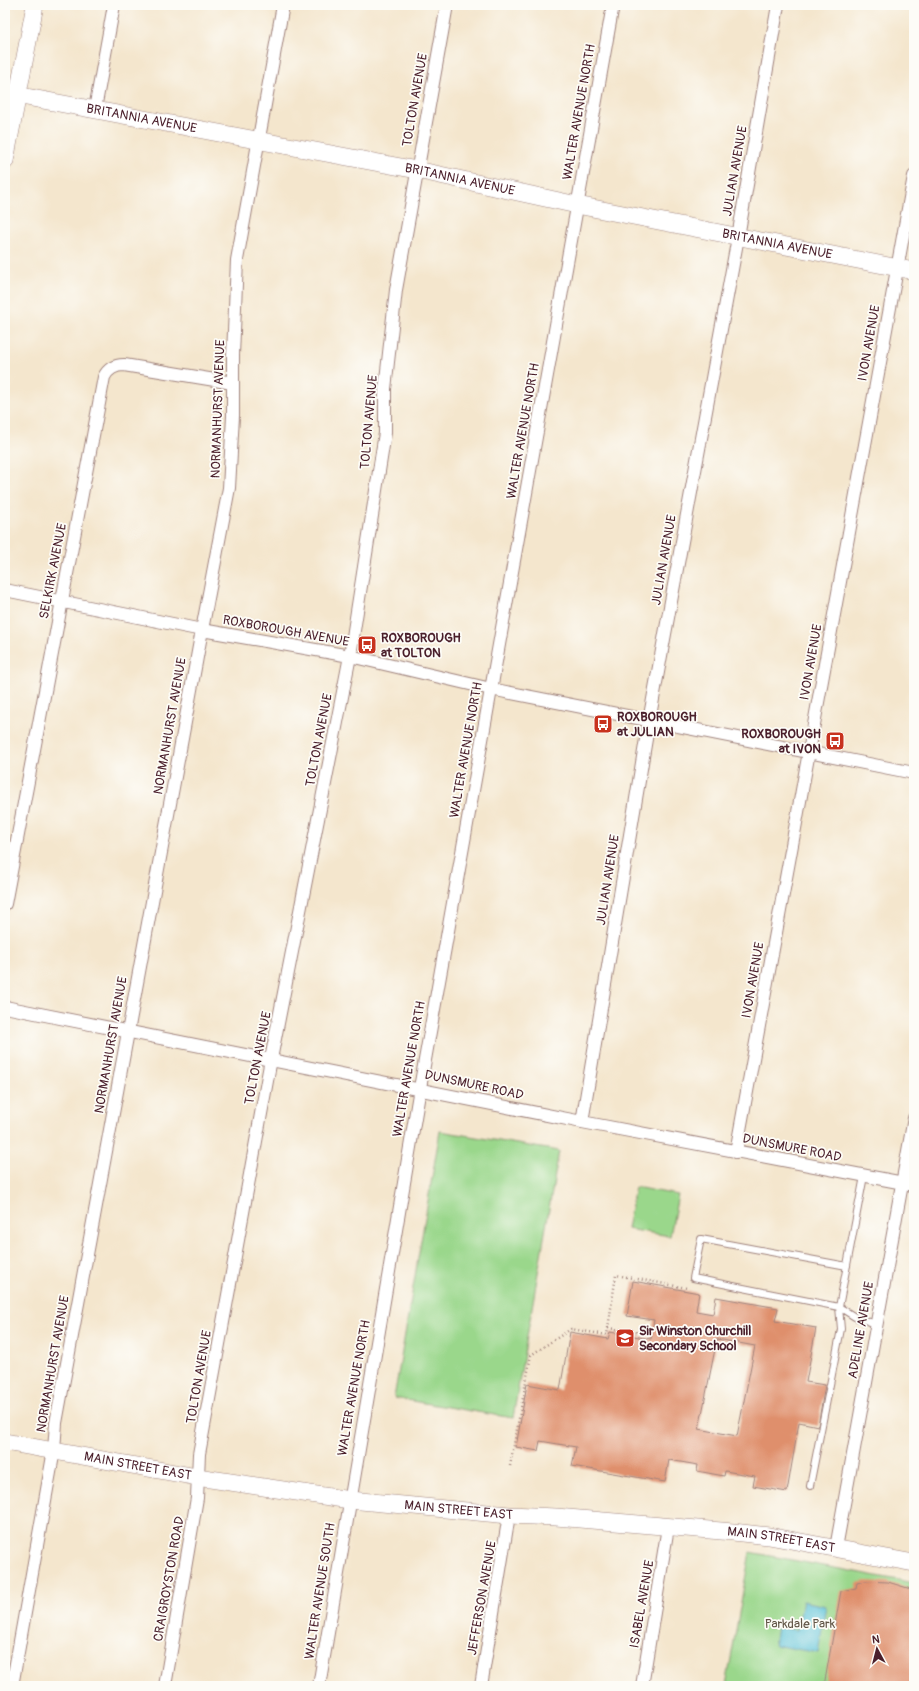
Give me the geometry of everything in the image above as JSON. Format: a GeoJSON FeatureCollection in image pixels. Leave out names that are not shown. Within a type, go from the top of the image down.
{"type":"FeatureCollection","features":[{"type":"Feature","properties":{"kind":"street"},"geometry":{"type":"LineString","coordinates":[[5,161],[11,95],[35,5]]}},
{"type":"Feature","properties":{"kind":"street"},"geometry":{"type":"LineString","coordinates":[[95,109],[114,5]]}},
{"type":"Feature","properties":{"kind":"street","name":"NORMANHURST AVENUE"},"geometry":{"type":"LineString","coordinates":[[12,1686],[54,1450],[56,1422],[229,488],[233,416],[237,260],[283,5]]}},
{"type":"Feature","properties":{"kind":"street","name":"TOLTON AVENUE"},"geometry":{"type":"LineString","coordinates":[[197,1477],[199,1454],[271,1059],[350,656],[385,433],[385,389],[396,290],[446,5]]}},
{"type":"Feature","properties":{"kind":"street","name":"WALTER AVENUE NORTH"},"geometry":{"type":"LineString","coordinates":[[350,1500],[420,1088],[613,5]]}},
{"type":"Feature","properties":{"kind":"street","name":"JULIAN AVENUE"},"geometry":{"type":"LineString","coordinates":[[582,1122],[649,721],[738,237],[778,5]]}},
{"type":"Feature","properties":{"kind":"street","name":"BRITANNIA AVENUE"},"geometry":{"type":"LineString","coordinates":[[11,95],[95,109],[417,170],[577,205],[914,271]]}},
{"type":"Feature","properties":{"kind":"street","name":"IVON AVENUE"},"geometry":{"type":"LineString","coordinates":[[736,1152],[914,176]]}},
{"type":"Feature","properties":{"kind":"street","name":"SELKIRK AVENUE"},"geometry":{"type":"LineString","coordinates":[[5,904],[103,380],[106,372],[113,367],[124,365],[233,382]]}},
{"type":"Feature","properties":{"kind":"street","name":"ROXBOROUGH AVENUE"},"geometry":{"type":"LineString","coordinates":[[5,590],[202,630],[350,656],[491,689],[914,773]]}},
{"type":"Feature","properties":{"kind":"street","name":"DUNSMURE ROAD"},"geometry":{"type":"LineString","coordinates":[[5,1007],[420,1088],[582,1122],[914,1185]]}},
{"type":"Feature","properties":{"kind":"street","name":"ADELINE AVENUE"},"geometry":{"type":"LineString","coordinates":[[836,1548],[914,1118]]}},
{"type":"Feature","properties":{"kind":"street","name":"MAIN STREET EAST"},"geometry":{"type":"LineString","coordinates":[[5,1442],[197,1477],[350,1500],[509,1515],[556,1517],[769,1536],[914,1563]]}},
{"type":"Feature","properties":{"kind":"street","name":"CRAIGROYSTON ROAD"},"geometry":{"type":"LineString","coordinates":[[165,1686],[196,1498],[197,1477]]}},
{"type":"Feature","properties":{"kind":"street","name":"WALTER AVENUE SOUTH"},"geometry":{"type":"LineString","coordinates":[[319,1686],[350,1500]]}},
{"type":"Feature","properties":{"kind":"street","name":"JEFFERSON AVENUE"},"geometry":{"type":"LineString","coordinates":[[481,1686],[509,1515]]}},
{"type":"Feature","properties":{"kind":"street","name":"ISABEL AVENUE"},"geometry":{"type":"LineString","coordinates":[[642,1686],[668,1527]]}},
{"type":"Feature","properties":{"kind":"lane"},"geometry":{"type":"LineString","coordinates":[[810,1486],[841,1329],[840,1307],[864,1176]]}},
{"type":"Feature","properties":{"kind":"lane"},"geometry":{"type":"LineString","coordinates":[[847,1266],[701,1239],[693,1278],[840,1307],[855,1317],[876,1324]]}},
{"type":"Feature","properties":{"kind":"path"},"geometry":{"type":"LineString","coordinates":[[510,1466],[531,1355],[571,1329],[607,1335],[616,1275],[687,1288]]}},
{"type":"Feature","properties":{"kind":"path"},"geometry":{"type":"LineString","coordinates":[[608,1328],[648,1334]]}},
{"type":"Feature","properties":{"kind":"green space"},"geometry":{"type":"Polygon","coordinates":[[[440,1131],[559,1151],[513,1418],[394,1398],[440,1131]]]}},
{"type":"Feature","properties":{"kind":"green space"},"geometry":{"type":"Polygon","coordinates":[[[635,1187],[678,1195],[670,1236],[627,1229],[635,1187]]]}},
{"type":"Feature","properties":{"kind":"green space","name":"Parkdale Park"},"geometry":{"type":"Polygon","coordinates":[[[750,1552],[914,1583],[914,1686],[726,1686],[750,1552]]]}},
{"type":"Feature","properties":{"kind":"water"},"geometry":{"type":"Polygon","coordinates":[[[803,1601],[826,1606],[818,1653],[774,1645],[777,1627],[797,1630],[803,1601]]]}},
{"type":"Feature","properties":{"kind":"building"},"geometry":{"type":"Polygon","coordinates":[[[633,1281],[699,1293],[696,1311],[713,1314],[716,1297],[778,1308],[775,1321],[816,1328],[806,1382],[825,1385],[818,1426],[799,1422],[787,1492],[753,1486],[755,1476],[725,1471],[724,1476],[697,1471],[698,1465],[669,1460],[665,1482],[572,1466],[576,1447],[540,1441],[538,1451],[516,1447],[527,1384],[560,1390],[570,1332],[608,1339],[610,1332],[651,1339],[654,1320],[627,1316],[633,1281]],[[717,1339],[699,1429],[737,1436],[755,1346],[717,1339]]]}},
{"type":"Feature","properties":{"kind":"building"},"geometry":{"type":"Polygon","coordinates":[[[865,1581],[888,1582],[914,1590],[913,1686],[824,1686],[841,1591],[856,1588],[857,1583],[865,1581]]]}},
{"type":"Feature","properties":{"kind":"place","name":"ROXBOROUGH at TOLTON"},"geometry":{"type":"Point","coordinates":[367,645]}},
{"type":"Feature","properties":{"kind":"place","name":"ROXBOROUGH at JULIAN"},"geometry":{"type":"Point","coordinates":[603,724]}},
{"type":"Feature","properties":{"kind":"place","name":"ROXBOROUGH at IVON"},"geometry":{"type":"Point","coordinates":[835,741]}},
{"type":"Feature","properties":{"kind":"place","name":"Sir Winston Churchill Secondary School"},"geometry":{"type":"Point","coordinates":[625,1338]}}]}
